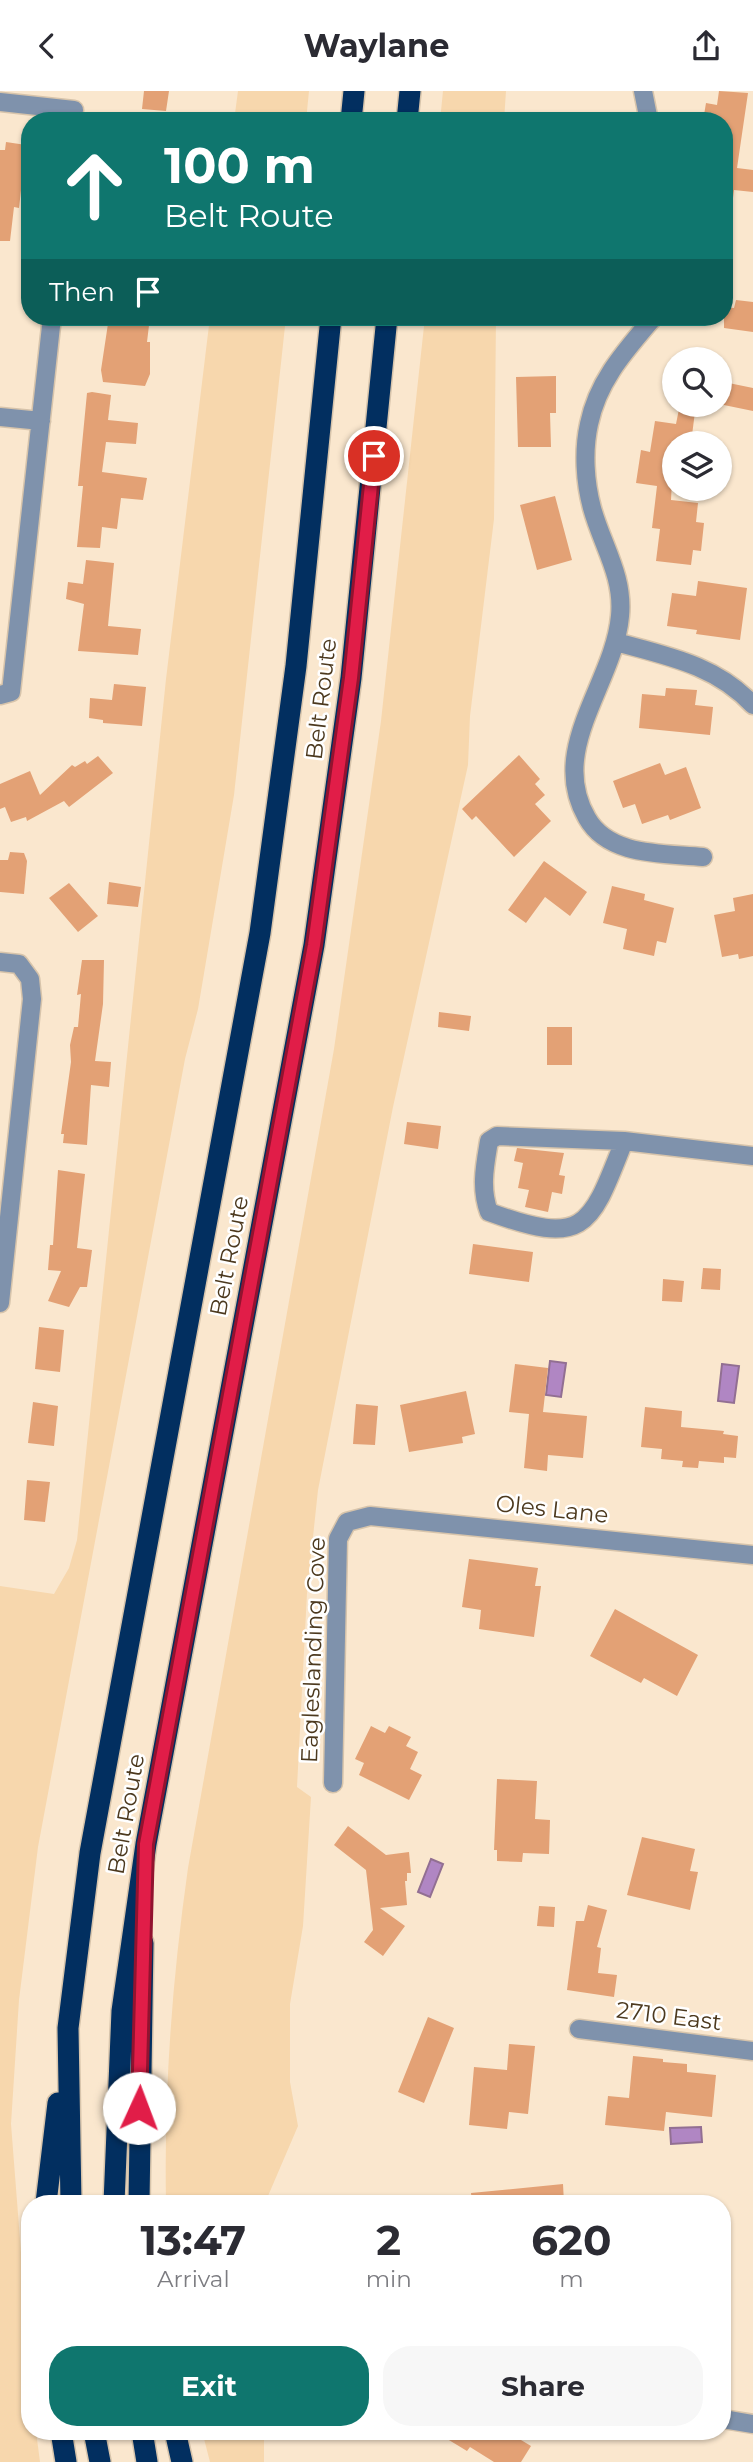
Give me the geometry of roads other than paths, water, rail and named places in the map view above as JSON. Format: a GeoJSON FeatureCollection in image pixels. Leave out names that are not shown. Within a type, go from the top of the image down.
{"type":"FeatureCollection","features":[{"type":"Feature","properties":{"kind":"highway"},"geometry":{"type":"LineString","coordinates":[[352,112],[354,91]]}},
{"type":"Feature","properties":{"kind":"highway"},"geometry":{"type":"LineString","coordinates":[[408,112],[410,91]]}},
{"type":"Feature","properties":{"kind":"highway","name":"Belt Route"},"geometry":{"type":"LineString","coordinates":[[71,2195],[68,2028],[90,1853],[260,933],[296,666],[330,326]]}},
{"type":"Feature","properties":{"kind":"highway","name":"Belt Route"},"geometry":{"type":"LineString","coordinates":[[114,2195],[122,2011],[146,1844],[314,945],[351,678],[386,326]]}},
{"type":"Feature","properties":{"kind":"highway"},"geometry":{"type":"LineString","coordinates":[[139,2195],[146,1844]]}},
{"type":"Feature","properties":{"kind":"highway"},"geometry":{"type":"LineString","coordinates":[[47,2195],[68,2028]]}},
{"type":"Feature","properties":{"kind":"highway"},"geometry":{"type":"LineString","coordinates":[[62,2440],[66,2462]]}},
{"type":"Feature","properties":{"kind":"highway"},"geometry":{"type":"LineString","coordinates":[[96,2440],[100,2462]]}},
{"type":"Feature","properties":{"kind":"highway"},"geometry":{"type":"LineString","coordinates":[[143,2440],[147,2462]]}},
{"type":"Feature","properties":{"kind":"highway"},"geometry":{"type":"LineString","coordinates":[[177,2440],[182,2462]]}},
{"type":"Feature","properties":{"kind":"street"},"geometry":{"type":"LineString","coordinates":[[73,112],[76,91]]}},
{"type":"Feature","properties":{"kind":"street"},"geometry":{"type":"LineString","coordinates":[[643,91],[647,112]]}},
{"type":"Feature","properties":{"kind":"street"},"geometry":{"type":"LineString","coordinates":[[0,102],[56,112]]}},
{"type":"Feature","properties":{"kind":"street"},"geometry":{"type":"LineString","coordinates":[[6,693],[51,326]]}},
{"type":"Feature","properties":{"kind":"street"},"geometry":{"type":"LineString","coordinates":[[647,326],[603,382],[592,409],[586,441],[587,475],[593,510],[618,583],[620,615],[616,642],[578,738],[574,767],[581,807],[596,831],[612,843],[632,849],[703,857]]}},
{"type":"Feature","properties":{"kind":"street"},"geometry":{"type":"LineString","coordinates":[[0,417],[41,421]]}},
{"type":"Feature","properties":{"kind":"street"},"geometry":{"type":"LineString","coordinates":[[616,642],[708,670],[734,686],[753,705]]}},
{"type":"Feature","properties":{"kind":"street"},"geometry":{"type":"LineString","coordinates":[[0,962],[19,964],[30,979],[32,999],[5,1207],[0,1303]]}},
{"type":"Feature","properties":{"kind":"street"},"geometry":{"type":"LineString","coordinates":[[624,1141],[605,1189],[584,1221],[568,1229],[553,1230],[489,1212],[482,1195],[486,1159],[489,1141],[498,1136],[624,1141],[753,1156]]}},
{"type":"Feature","properties":{"kind":"street","name":"Oles Lane"},"geometry":{"type":"LineString","coordinates":[[347,1522],[370,1516],[753,1555]]}},
{"type":"Feature","properties":{"kind":"street","name":"Eagleslanding Cove"},"geometry":{"type":"LineString","coordinates":[[333,1783],[338,1539],[347,1522]]}},
{"type":"Feature","properties":{"kind":"street","name":"2710 East"},"geometry":{"type":"LineString","coordinates":[[579,2029],[753,2051]]}},
{"type":"Feature","properties":{"kind":"street"},"geometry":{"type":"LineString","coordinates":[[731,2420],[753,2424]]}}]}
